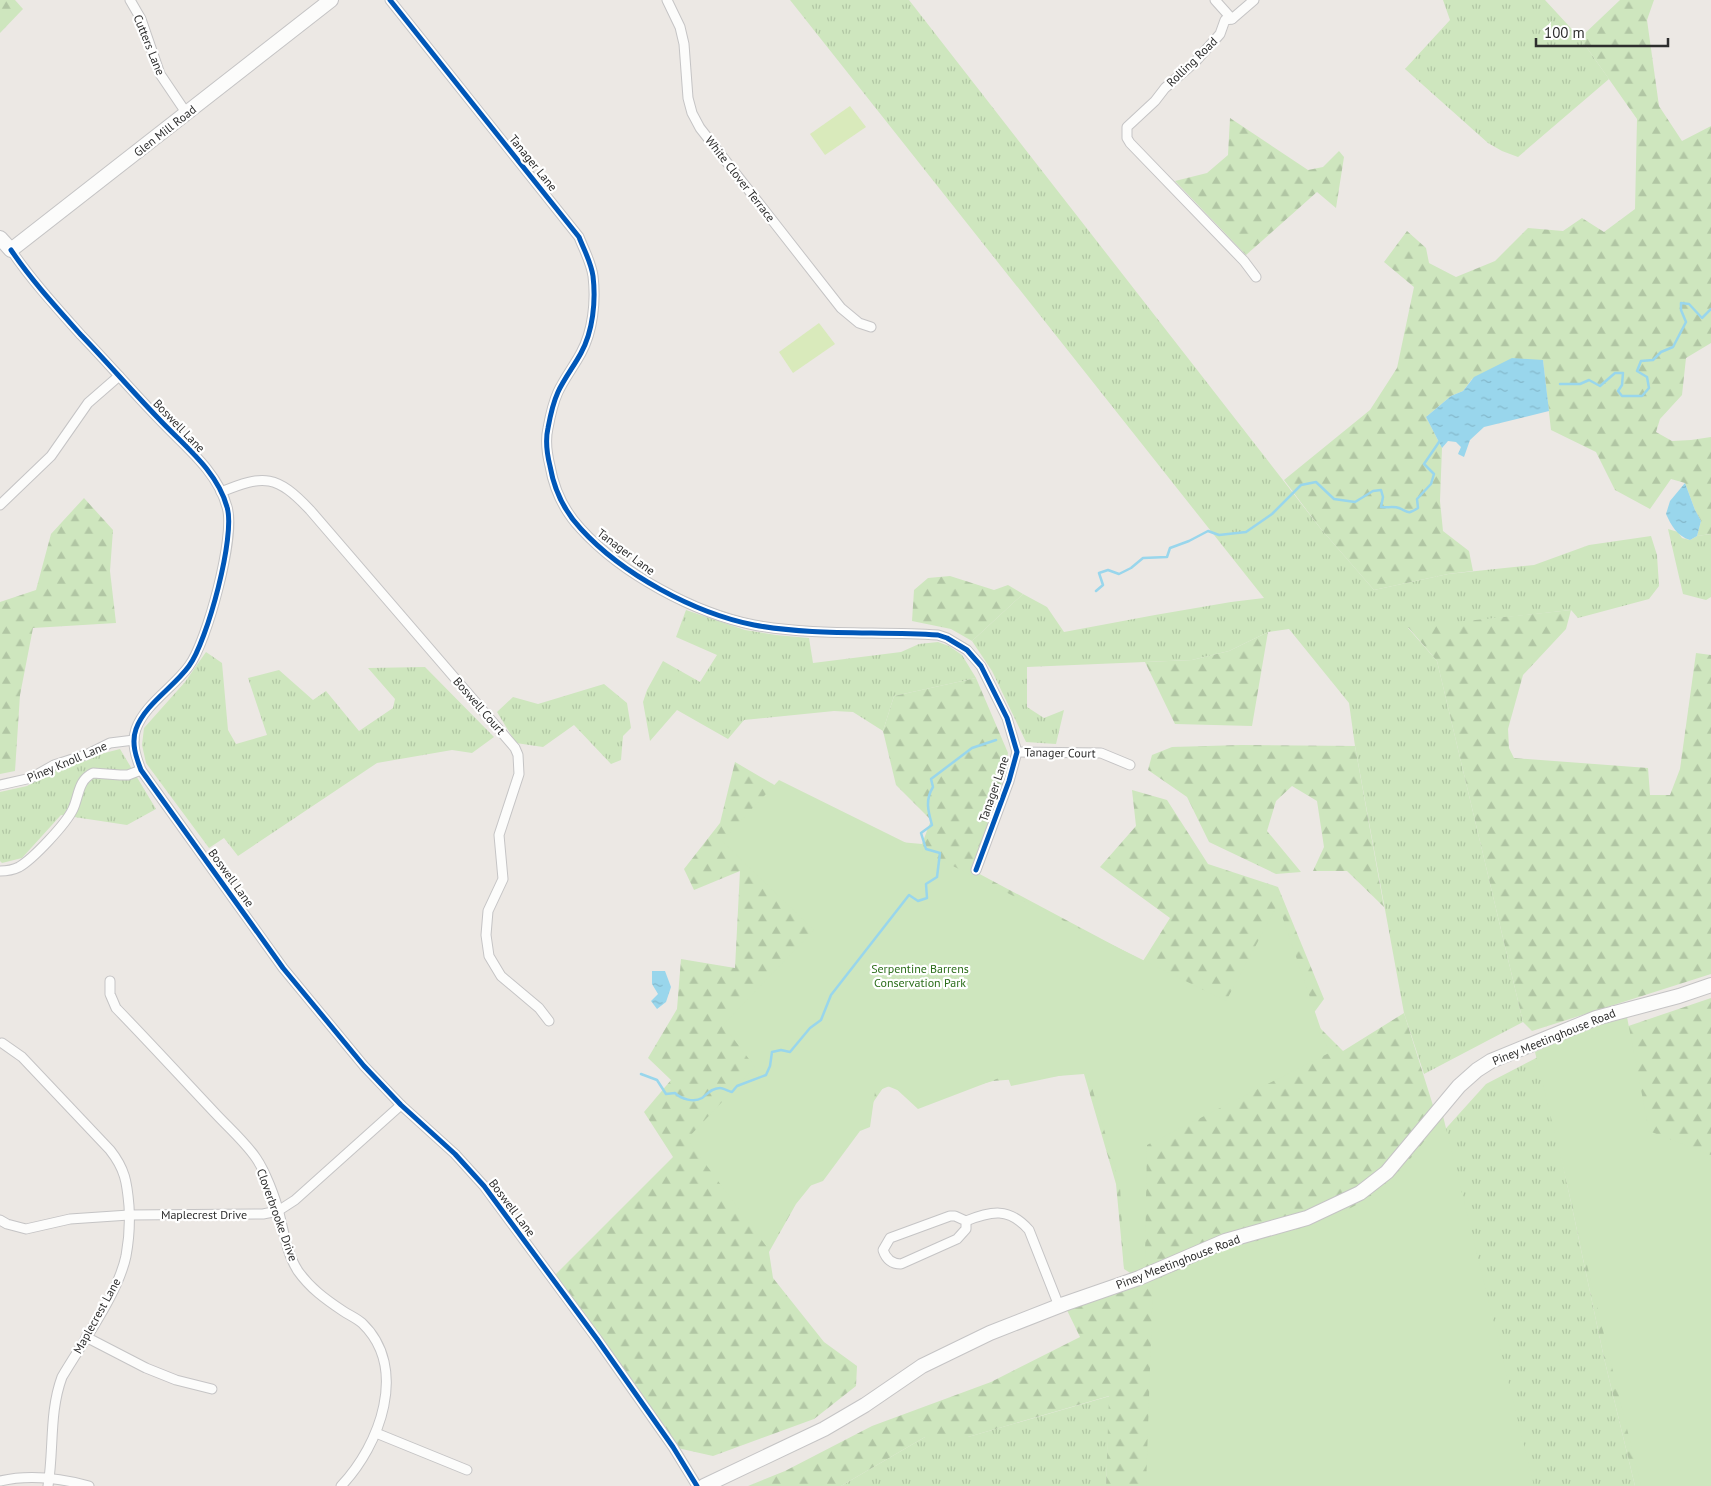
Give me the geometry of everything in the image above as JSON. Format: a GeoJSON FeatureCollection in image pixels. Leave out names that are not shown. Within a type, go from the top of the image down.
{"type":"FeatureCollection","features":[{"type":"Feature","properties":{"kind":"main road","name":"Glen Mill Road"},"geometry":{"type":"LineString","coordinates":[[11,250],[331,0]]}},
{"type":"Feature","properties":{"kind":"main road"},"geometry":{"type":"LineString","coordinates":[[0,238],[11,250]]}},
{"type":"Feature","properties":{"kind":"main road","name":"Piney Meetinghouse Road"},"geometry":{"type":"LineString","coordinates":[[704,1486],[824,1429],[865,1405],[922,1366],[990,1333],[1139,1278],[1225,1241],[1307,1218],[1360,1193],[1388,1172],[1459,1086],[1490,1061],[1596,1018],[1679,996],[1711,985]]}},
{"type":"Feature","properties":{"kind":"street","name":"Cutters Lane"},"geometry":{"type":"LineString","coordinates":[[130,0],[140,19],[160,74],[187,114]]}},
{"type":"Feature","properties":{"kind":"street","name":"Tanager Lane"},"geometry":{"type":"LineString","coordinates":[[390,0],[579,237],[588,259],[593,275],[594,299],[591,324],[582,352],[558,392],[547,430],[546,446],[557,494],[580,528],[598,546],[640,577],[676,598],[727,618],[754,625],[805,631],[938,635],[967,650],[980,666],[1008,718],[1018,752],[976,870]]}},
{"type":"Feature","properties":{"kind":"street","name":"White Clover Terrace"},"geometry":{"type":"LineString","coordinates":[[668,0],[680,27],[684,44],[688,98],[692,113],[700,128],[841,308],[858,323],[871,328]]}},
{"type":"Feature","properties":{"kind":"street"},"geometry":{"type":"LineString","coordinates":[[1215,0],[1232,19]]}},
{"type":"Feature","properties":{"kind":"street","name":"Rolling Road"},"geometry":{"type":"LineString","coordinates":[[1254,0],[1232,19],[1225,20],[1220,34],[1195,62],[1165,88],[1155,101],[1127,127],[1127,138],[1244,260],[1256,277]]}},
{"type":"Feature","properties":{"kind":"street","name":"Boswell Lane"},"geometry":{"type":"LineString","coordinates":[[11,250],[24,270],[119,376],[203,464],[221,492],[228,509],[227,545],[214,603],[202,644],[185,672],[142,717],[134,740],[136,756],[141,770],[283,968],[364,1066],[400,1105],[455,1154],[484,1186],[597,1339],[673,1448],[697,1486]]}},
{"type":"Feature","properties":{"kind":"street"},"geometry":{"type":"LineString","coordinates":[[0,505],[51,456],[88,403],[119,376]]}},
{"type":"Feature","properties":{"kind":"street","name":"Boswell Court"},"geometry":{"type":"LineString","coordinates":[[221,492],[243,483],[261,480],[280,484],[290,490],[310,510],[515,748],[518,755],[519,774],[499,835],[503,879],[488,912],[487,942],[489,956],[501,976],[538,1008],[549,1021]]}},
{"type":"Feature","properties":{"kind":"street","name":"Piney Knoll Lane"},"geometry":{"type":"LineString","coordinates":[[0,785],[31,778],[54,765],[88,754],[110,744],[134,740]]}},
{"type":"Feature","properties":{"kind":"street","name":"Tanager Court"},"geometry":{"type":"LineString","coordinates":[[1018,752],[1101,754],[1130,766]]}},
{"type":"Feature","properties":{"kind":"street","name":"Piney Knoll Lane"},"geometry":{"type":"LineString","coordinates":[[0,871],[17,868],[37,852],[68,818],[74,808],[80,788],[89,775],[93,773],[128,775],[141,770]]}},
{"type":"Feature","properties":{"kind":"street","name":"Cloverbrooke Drive"},"geometry":{"type":"LineString","coordinates":[[110,982],[110,994],[116,1008],[256,1158],[278,1211],[290,1254],[297,1270],[322,1297],[360,1322],[380,1347],[387,1378],[383,1412],[376,1433],[362,1460],[341,1486]]}},
{"type":"Feature","properties":{"kind":"street","name":"Maplecrest Lane"},"geometry":{"type":"LineString","coordinates":[[2,1043],[22,1057],[120,1163],[124,1173],[129,1215],[126,1255],[122,1271],[112,1292],[62,1377],[57,1390],[54,1406],[49,1482]]}},
{"type":"Feature","properties":{"kind":"street","name":"Maplecrest Drive"},"geometry":{"type":"LineString","coordinates":[[0,1220],[26,1229],[70,1219],[129,1215],[263,1214],[278,1211],[295,1200],[400,1105]]}},
{"type":"Feature","properties":{"kind":"street"},"geometry":{"type":"LineString","coordinates":[[966,1222],[997,1212],[1012,1216],[1020,1221],[1028,1230],[1059,1306]]}},
{"type":"Feature","properties":{"kind":"street"},"geometry":{"type":"LineString","coordinates":[[950,1216],[955,1216],[966,1222],[966,1229],[957,1239],[901,1264],[892,1262],[884,1254],[884,1246],[890,1238],[950,1216]]}},
{"type":"Feature","properties":{"kind":"street"},"geometry":{"type":"LineString","coordinates":[[86,1337],[146,1368],[176,1380],[212,1389]]}},
{"type":"Feature","properties":{"kind":"street"},"geometry":{"type":"LineString","coordinates":[[376,1433],[467,1470]]}},
{"type":"Feature","properties":{"kind":"street"},"geometry":{"type":"LineString","coordinates":[[0,1481],[31,1477],[49,1482],[67,1480],[90,1486]]}},
{"type":"Feature","properties":{"kind":"green space"},"geometry":{"type":"Polygon","coordinates":[[[0,0],[15,0],[23,9],[0,33],[0,0]]]}},
{"type":"Feature","properties":{"kind":"green space"},"geometry":{"type":"Polygon","coordinates":[[[790,0],[909,0],[1321,529],[1374,590],[1448,574],[1534,565],[1589,545],[1651,536],[1657,555],[1659,586],[1649,599],[1578,618],[1571,610],[1408,628],[1437,661],[1523,1022],[1424,1074],[1404,1013],[1355,746],[1349,703],[1289,629],[1268,632],[1229,651],[1192,660],[1027,667],[1027,707],[1044,718],[1064,710],[1056,744],[1026,742],[992,671],[972,641],[1023,594],[1047,607],[1064,632],[1231,602],[1264,598],[790,0]]]}},
{"type":"Feature","properties":{"kind":"green space"},"geometry":{"type":"Polygon","coordinates":[[[1443,0],[1545,0],[1580,38],[1609,79],[1518,157],[1502,151],[1488,143],[1405,69],[1450,20],[1443,0]]]}},
{"type":"Feature","properties":{"kind":"green space"},"geometry":{"type":"Polygon","coordinates":[[[1620,0],[1654,0],[1647,20],[1659,106],[1682,141],[1711,126],[1711,343],[1686,358],[1682,395],[1660,419],[1656,432],[1672,441],[1711,437],[1711,534],[1697,536],[1701,521],[1685,483],[1671,479],[1650,509],[1615,490],[1596,452],[1551,430],[1543,360],[1472,379],[1463,391],[1451,396],[1426,417],[1442,448],[1440,501],[1443,531],[1469,551],[1473,571],[1448,574],[1374,590],[1321,529],[1284,480],[1370,410],[1397,368],[1414,287],[1384,262],[1407,231],[1426,248],[1429,263],[1456,277],[1495,261],[1528,228],[1563,231],[1582,218],[1604,232],[1635,209],[1637,119],[1580,38],[1620,0]]]}},
{"type":"Feature","properties":{"kind":"green space"},"geometry":{"type":"Polygon","coordinates":[[[850,106],[866,127],[825,155],[810,134],[850,106]]]}},
{"type":"Feature","properties":{"kind":"green space"},"geometry":{"type":"Polygon","coordinates":[[[1230,118],[1308,170],[1323,167],[1339,151],[1344,157],[1336,208],[1317,192],[1246,255],[1175,181],[1207,173],[1228,155],[1230,118]]]}},
{"type":"Feature","properties":{"kind":"green space"},"geometry":{"type":"Polygon","coordinates":[[[819,323],[835,344],[793,373],[779,352],[819,323]]]}},
{"type":"Feature","properties":{"kind":"green space"},"geometry":{"type":"Polygon","coordinates":[[[84,498],[113,530],[110,571],[116,623],[33,628],[20,695],[15,771],[0,774],[0,602],[36,590],[51,534],[84,498]]]}},
{"type":"Feature","properties":{"kind":"green space"},"geometry":{"type":"Polygon","coordinates":[[[1668,529],[1678,532],[1682,538],[1690,540],[1697,536],[1711,534],[1711,597],[1706,600],[1683,594],[1668,529]]]}},
{"type":"Feature","properties":{"kind":"green space"},"geometry":{"type":"Polygon","coordinates":[[[950,576],[994,590],[1008,585],[1023,594],[972,641],[951,629],[912,621],[914,590],[928,578],[950,576]]]}},
{"type":"Feature","properties":{"kind":"green space"},"geometry":{"type":"Polygon","coordinates":[[[686,610],[745,630],[809,638],[813,663],[901,652],[919,644],[938,642],[949,646],[962,655],[976,678],[894,696],[883,731],[853,712],[834,711],[744,720],[728,739],[677,710],[650,741],[643,702],[647,690],[663,661],[700,682],[717,655],[676,637],[686,610]]]}},
{"type":"Feature","properties":{"kind":"green space"},"geometry":{"type":"Polygon","coordinates":[[[1571,610],[1566,629],[1523,675],[1508,729],[1509,748],[1514,758],[1648,768],[1650,795],[1670,795],[1680,769],[1696,653],[1711,655],[1711,974],[1532,1031],[1523,1022],[1437,661],[1408,627],[1571,610]]]}},
{"type":"Feature","properties":{"kind":"green space"},"geometry":{"type":"Polygon","coordinates":[[[1268,632],[1252,726],[1175,724],[1145,662],[1192,660],[1229,651],[1268,632]]]}},
{"type":"Feature","properties":{"kind":"green space"},"geometry":{"type":"Polygon","coordinates":[[[206,652],[222,663],[228,730],[236,744],[267,735],[248,678],[279,670],[313,700],[326,691],[359,731],[393,708],[395,699],[368,668],[425,667],[494,737],[472,753],[452,750],[377,763],[238,856],[224,838],[209,848],[146,763],[142,745],[144,728],[185,682],[206,652]]]}},
{"type":"Feature","properties":{"kind":"green space"},"geometry":{"type":"Polygon","coordinates":[[[976,678],[1008,753],[1000,791],[974,871],[1143,961],[1170,918],[1100,867],[1136,826],[1132,790],[1167,800],[1208,864],[1278,887],[1324,999],[1310,1018],[1343,1051],[1404,1013],[1436,1115],[1485,1371],[1516,1486],[1106,1486],[1109,1396],[968,1437],[925,1437],[841,1486],[748,1486],[785,1471],[872,1426],[991,1382],[1080,1337],[1064,1304],[1138,1278],[1124,1269],[1116,1184],[1084,1074],[993,1081],[922,1100],[885,1085],[846,1142],[796,1204],[769,1252],[773,1278],[824,1342],[857,1366],[856,1386],[814,1419],[713,1456],[673,1447],[552,1278],[673,1157],[644,1112],[671,1080],[648,1058],[677,1009],[681,959],[735,968],[740,871],[694,890],[684,869],[720,823],[735,762],[867,839],[922,844],[931,820],[896,785],[883,731],[894,696],[976,678]]]}},
{"type":"Feature","properties":{"kind":"green space"},"geometry":{"type":"Polygon","coordinates":[[[604,684],[627,703],[631,728],[623,736],[621,760],[611,764],[574,725],[543,747],[516,743],[497,712],[513,697],[538,704],[604,684]]]}},
{"type":"Feature","properties":{"kind":"green space"},"geometry":{"type":"Polygon","coordinates":[[[1241,745],[1355,746],[1384,907],[1347,871],[1313,871],[1324,847],[1317,801],[1292,786],[1276,801],[1267,831],[1301,872],[1276,874],[1209,842],[1187,797],[1148,770],[1152,755],[1172,747],[1241,745]]]}},
{"type":"Feature","properties":{"kind":"green space"},"geometry":{"type":"Polygon","coordinates":[[[120,749],[156,809],[127,825],[61,815],[22,858],[2,863],[0,861],[0,792],[27,786],[53,770],[120,749]]]}},
{"type":"Feature","properties":{"kind":"green space","name":"Serpentine Barrens Conservation Park"},"geometry":{"type":"Polygon","coordinates":[[[779,780],[1226,1001],[1278,904],[1329,1053],[1147,1145],[1145,1258],[1124,1267],[1120,1185],[1087,1070],[1011,1086],[1007,1075],[918,1109],[892,1085],[875,1092],[870,1127],[860,1131],[823,1181],[804,1188],[769,1250],[687,1139],[755,1067],[723,1025],[814,930],[722,841],[779,780]]]}},
{"type":"Feature","properties":{"kind":"green space"},"geometry":{"type":"Polygon","coordinates":[[[1711,998],[1711,1486],[1635,1486],[1604,1358],[1540,1056],[1711,998]]]}},
{"type":"Feature","properties":{"kind":"green space"},"geometry":{"type":"Polygon","coordinates":[[[1627,1017],[1649,1131],[1711,1155],[1711,1486],[1641,1486],[1535,1052],[1593,1027],[1627,1017]]]}},
{"type":"Feature","properties":{"kind":"green space"},"geometry":{"type":"Polygon","coordinates":[[[1540,1056],[1604,1358],[1635,1486],[1516,1486],[1440,1135],[1486,1084],[1540,1056]]]}},
{"type":"Feature","properties":{"kind":"green space"},"geometry":{"type":"Polygon","coordinates":[[[1443,1116],[1534,1486],[1146,1486],[1153,1281],[1217,1253],[1327,1219],[1364,1200],[1399,1172],[1443,1116]]]}},
{"type":"Feature","properties":{"kind":"green space"},"geometry":{"type":"Polygon","coordinates":[[[1110,1396],[1106,1486],[841,1486],[925,1437],[968,1437],[1110,1396]]]}},
{"type":"Feature","properties":{"kind":"water"},"geometry":{"type":"Polygon","coordinates":[[[1512,358],[1543,360],[1549,411],[1484,427],[1470,440],[1464,457],[1458,454],[1461,447],[1456,442],[1448,441],[1442,448],[1426,417],[1451,396],[1463,391],[1474,377],[1512,358]]]}},
{"type":"Feature","properties":{"kind":"water"},"geometry":{"type":"Polygon","coordinates":[[[1685,483],[1701,521],[1697,536],[1690,540],[1678,533],[1666,514],[1670,501],[1685,483]]]}},
{"type":"Feature","properties":{"kind":"water"},"geometry":{"type":"Polygon","coordinates":[[[652,971],[665,971],[671,987],[666,1002],[657,1009],[651,1001],[658,994],[652,984],[652,971]]]}},
{"type":"Feature","properties":{"kind":"waterway"},"geometry":{"type":"LineString","coordinates":[[1560,384],[1580,384],[1589,380],[1600,386],[1615,373],[1623,373],[1622,385],[1618,391],[1622,396],[1642,396],[1649,388],[1647,377],[1637,371],[1641,361],[1653,360],[1661,352],[1673,347],[1686,322],[1681,310],[1681,303],[1689,304],[1702,318],[1711,309]]}},
{"type":"Feature","properties":{"kind":"waterway"},"geometry":{"type":"LineString","coordinates":[[1096,591],[1103,585],[1099,573],[1108,570],[1119,574],[1131,568],[1143,558],[1167,557],[1170,548],[1208,531],[1219,535],[1246,532],[1272,514],[1301,485],[1316,482],[1334,499],[1355,502],[1373,491],[1381,490],[1383,497],[1381,507],[1397,507],[1412,512],[1418,508],[1417,499],[1431,484],[1434,474],[1424,464],[1439,442]]}},
{"type":"Feature","properties":{"kind":"waterway"},"geometry":{"type":"LineString","coordinates":[[641,1074],[657,1080],[666,1094],[675,1093],[684,1099],[692,1100],[702,1098],[717,1088],[732,1092],[737,1086],[766,1075],[770,1066],[772,1052],[781,1050],[790,1052],[810,1028],[821,1020],[831,995],[909,895],[918,901],[927,898],[926,884],[937,877],[940,853],[926,849],[921,833],[932,825],[928,806],[930,792],[933,787],[931,779],[972,748],[996,740]]}},
{"type":"Feature","properties":{"kind":"cycle path"},"geometry":{"type":"LineString","coordinates":[[390,0],[579,237],[589,261],[594,286],[591,326],[581,353],[556,396],[547,433],[548,457],[554,483],[570,515],[598,546],[638,576],[660,589],[707,611],[754,625],[799,631],[938,635],[967,650],[981,666],[1007,718],[1017,752],[1009,781],[976,870]]}},
{"type":"Feature","properties":{"kind":"cycle path"},"geometry":{"type":"LineString","coordinates":[[11,250],[36,283],[81,335],[198,459],[216,481],[227,507],[229,521],[224,563],[204,635],[189,666],[140,720],[136,729],[134,745],[141,770],[283,968],[364,1066],[401,1105],[455,1154],[484,1186],[597,1339],[673,1447],[697,1486]]}}]}
